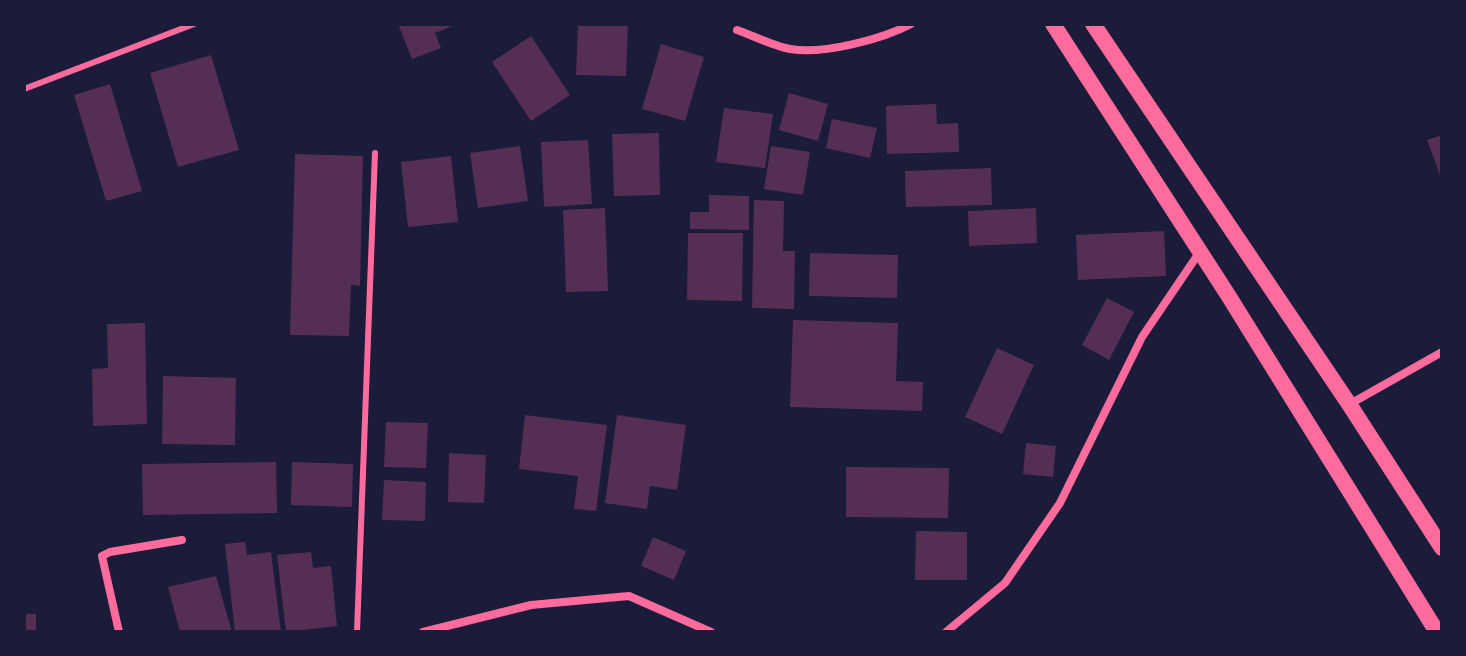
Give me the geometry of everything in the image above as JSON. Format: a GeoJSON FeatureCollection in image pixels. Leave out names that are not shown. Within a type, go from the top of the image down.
{"type":"FeatureCollection","features":[{"type":"Feature","properties":{"kind":"main road"},"geometry":{"type":"LineString","coordinates":[[1053,24],[1200,252],[1437,632]]}},
{"type":"Feature","properties":{"kind":"main road"},"geometry":{"type":"LineString","coordinates":[[1093,24],[1349,404],[1442,548]]}},
{"type":"Feature","properties":{"kind":"street"},"geometry":{"type":"LineString","coordinates":[[737,30],[791,50],[836,48],[893,34],[911,24]]}},
{"type":"Feature","properties":{"kind":"street"},"geometry":{"type":"LineString","coordinates":[[946,632],[1005,583],[1060,503],[1142,337],[1200,252]]}},
{"type":"Feature","properties":{"kind":"street"},"geometry":{"type":"LineString","coordinates":[[1349,404],[1442,352]]}},
{"type":"Feature","properties":{"kind":"street"},"geometry":{"type":"LineString","coordinates":[[119,632],[102,556],[182,540]]}},
{"type":"Feature","properties":{"kind":"street"},"geometry":{"type":"LineString","coordinates":[[423,632],[531,605],[629,596],[711,632]]}},
{"type":"Feature","properties":{"kind":"lane"},"geometry":{"type":"LineString","coordinates":[[24,89],[194,24]]}},
{"type":"Feature","properties":{"kind":"lane"},"geometry":{"type":"LineString","coordinates":[[357,632],[375,153]]}},
{"type":"Feature","properties":{"kind":"building"},"geometry":{"type":"Polygon","coordinates":[[[398,24],[458,24],[435,33],[441,48],[412,59],[398,24]]]}},
{"type":"Feature","properties":{"kind":"building"},"geometry":{"type":"Polygon","coordinates":[[[578,24],[628,24],[626,76],[576,75],[578,24]]]}},
{"type":"Feature","properties":{"kind":"building"},"geometry":{"type":"Polygon","coordinates":[[[531,36],[570,95],[531,121],[492,62],[531,36]]]}},
{"type":"Feature","properties":{"kind":"building"},"geometry":{"type":"Polygon","coordinates":[[[661,44],[704,57],[685,121],[642,109],[661,44]]]}},
{"type":"Feature","properties":{"kind":"building"},"geometry":{"type":"Polygon","coordinates":[[[211,55],[239,150],[178,167],[150,73],[211,55]]]}},
{"type":"Feature","properties":{"kind":"building"},"geometry":{"type":"Polygon","coordinates":[[[110,84],[142,191],[106,201],[74,95],[110,84]]]}},
{"type":"Feature","properties":{"kind":"building"},"geometry":{"type":"Polygon","coordinates":[[[789,93],[828,104],[818,141],[779,130],[789,93]]]}},
{"type":"Feature","properties":{"kind":"building"},"geometry":{"type":"Polygon","coordinates":[[[936,104],[937,124],[958,123],[959,152],[887,154],[886,106],[936,104]]]}},
{"type":"Feature","properties":{"kind":"building"},"geometry":{"type":"Polygon","coordinates":[[[724,108],[773,114],[765,168],[716,162],[724,108]]]}},
{"type":"Feature","properties":{"kind":"building"},"geometry":{"type":"Polygon","coordinates":[[[832,119],[877,128],[870,158],[826,148],[832,119]]]}},
{"type":"Feature","properties":{"kind":"building"},"geometry":{"type":"Polygon","coordinates":[[[659,133],[660,195],[614,196],[612,134],[659,133]]]}},
{"type":"Feature","properties":{"kind":"building"},"geometry":{"type":"Polygon","coordinates":[[[1442,135],[1442,180],[1427,140],[1442,135]]]}},
{"type":"Feature","properties":{"kind":"building"},"geometry":{"type":"Polygon","coordinates":[[[588,140],[592,204],[544,207],[541,142],[588,140]]]}},
{"type":"Feature","properties":{"kind":"building"},"geometry":{"type":"Polygon","coordinates":[[[520,146],[528,201],[478,208],[470,153],[520,146]]]}},
{"type":"Feature","properties":{"kind":"building"},"geometry":{"type":"Polygon","coordinates":[[[771,146],[810,152],[803,195],[764,189],[771,146]]]}},
{"type":"Feature","properties":{"kind":"building"},"geometry":{"type":"Polygon","coordinates":[[[295,154],[363,156],[360,286],[351,285],[349,336],[290,335],[295,154]]]}},
{"type":"Feature","properties":{"kind":"building"},"geometry":{"type":"Polygon","coordinates":[[[451,156],[458,222],[408,227],[401,162],[451,156]]]}},
{"type":"Feature","properties":{"kind":"building"},"geometry":{"type":"Polygon","coordinates":[[[991,168],[992,205],[906,207],[905,171],[991,168]]]}},
{"type":"Feature","properties":{"kind":"building"},"geometry":{"type":"Polygon","coordinates":[[[709,195],[749,196],[749,230],[690,229],[690,212],[709,212],[709,195]]]}},
{"type":"Feature","properties":{"kind":"building"},"geometry":{"type":"Polygon","coordinates":[[[754,200],[784,201],[783,251],[795,251],[794,309],[752,308],[754,200]]]}},
{"type":"Feature","properties":{"kind":"building"},"geometry":{"type":"Polygon","coordinates":[[[605,208],[608,291],[566,292],[563,210],[605,208]]]}},
{"type":"Feature","properties":{"kind":"building"},"geometry":{"type":"Polygon","coordinates":[[[1036,208],[1037,243],[969,246],[968,211],[1036,208]]]}},
{"type":"Feature","properties":{"kind":"building"},"geometry":{"type":"Polygon","coordinates":[[[1164,231],[1166,276],[1078,280],[1076,235],[1164,231]]]}},
{"type":"Feature","properties":{"kind":"building"},"geometry":{"type":"Polygon","coordinates":[[[688,233],[743,233],[742,301],[687,300],[688,233]]]}},
{"type":"Feature","properties":{"kind":"building"},"geometry":{"type":"Polygon","coordinates":[[[810,253],[898,255],[897,298],[809,296],[810,253]]]}},
{"type":"Feature","properties":{"kind":"building"},"geometry":{"type":"Polygon","coordinates":[[[1107,298],[1134,312],[1109,360],[1082,345],[1107,298]]]}},
{"type":"Feature","properties":{"kind":"building"},"geometry":{"type":"Polygon","coordinates":[[[793,320],[898,323],[896,381],[923,382],[922,411],[790,407],[793,320]]]}},
{"type":"Feature","properties":{"kind":"building"},"geometry":{"type":"Polygon","coordinates":[[[145,323],[147,424],[93,426],[92,369],[108,368],[107,324],[145,323]]]}},
{"type":"Feature","properties":{"kind":"building"},"geometry":{"type":"Polygon","coordinates":[[[997,348],[1034,365],[1002,434],[965,417],[997,348]]]}},
{"type":"Feature","properties":{"kind":"building"},"geometry":{"type":"Polygon","coordinates":[[[163,376],[236,378],[235,445],[162,444],[163,376]]]}},
{"type":"Feature","properties":{"kind":"building"},"geometry":{"type":"Polygon","coordinates":[[[525,415],[607,425],[596,511],[574,509],[578,476],[519,469],[525,415]]]}},
{"type":"Feature","properties":{"kind":"building"},"geometry":{"type":"Polygon","coordinates":[[[617,415],[686,425],[677,490],[650,486],[647,509],[605,503],[617,415]]]}},
{"type":"Feature","properties":{"kind":"building"},"geometry":{"type":"Polygon","coordinates":[[[386,422],[428,423],[426,468],[384,467],[386,422]]]}},
{"type":"Feature","properties":{"kind":"building"},"geometry":{"type":"Polygon","coordinates":[[[1026,443],[1056,446],[1053,477],[1023,474],[1026,443]]]}},
{"type":"Feature","properties":{"kind":"building"},"geometry":{"type":"Polygon","coordinates":[[[449,453],[486,455],[484,503],[448,502],[449,453]]]}},
{"type":"Feature","properties":{"kind":"building"},"geometry":{"type":"Polygon","coordinates":[[[276,462],[277,513],[143,515],[142,464],[276,462]]]}},
{"type":"Feature","properties":{"kind":"building"},"geometry":{"type":"Polygon","coordinates":[[[292,462],[353,464],[352,507],[291,505],[292,462]]]}},
{"type":"Feature","properties":{"kind":"building"},"geometry":{"type":"Polygon","coordinates":[[[846,467],[949,468],[948,518],[846,517],[846,467]]]}},
{"type":"Feature","properties":{"kind":"building"},"geometry":{"type":"Polygon","coordinates":[[[384,480],[426,482],[425,521],[382,520],[384,480]]]}},
{"type":"Feature","properties":{"kind":"building"},"geometry":{"type":"Polygon","coordinates":[[[916,531],[967,532],[967,580],[915,580],[916,531]]]}},
{"type":"Feature","properties":{"kind":"building"},"geometry":{"type":"Polygon","coordinates":[[[653,537],[686,551],[674,580],[641,566],[653,537]]]}},
{"type":"Feature","properties":{"kind":"building"},"geometry":{"type":"Polygon","coordinates":[[[245,542],[247,555],[271,552],[281,632],[235,632],[225,544],[245,542]]]}},
{"type":"Feature","properties":{"kind":"building"},"geometry":{"type":"Polygon","coordinates":[[[311,552],[313,568],[331,566],[337,626],[286,632],[277,555],[311,552]]]}},
{"type":"Feature","properties":{"kind":"building"},"geometry":{"type":"Polygon","coordinates":[[[216,576],[232,632],[180,632],[168,587],[216,576]]]}},
{"type":"Feature","properties":{"kind":"building"},"geometry":{"type":"Polygon","coordinates":[[[24,614],[36,614],[36,632],[24,632],[24,614]]]}}]}
